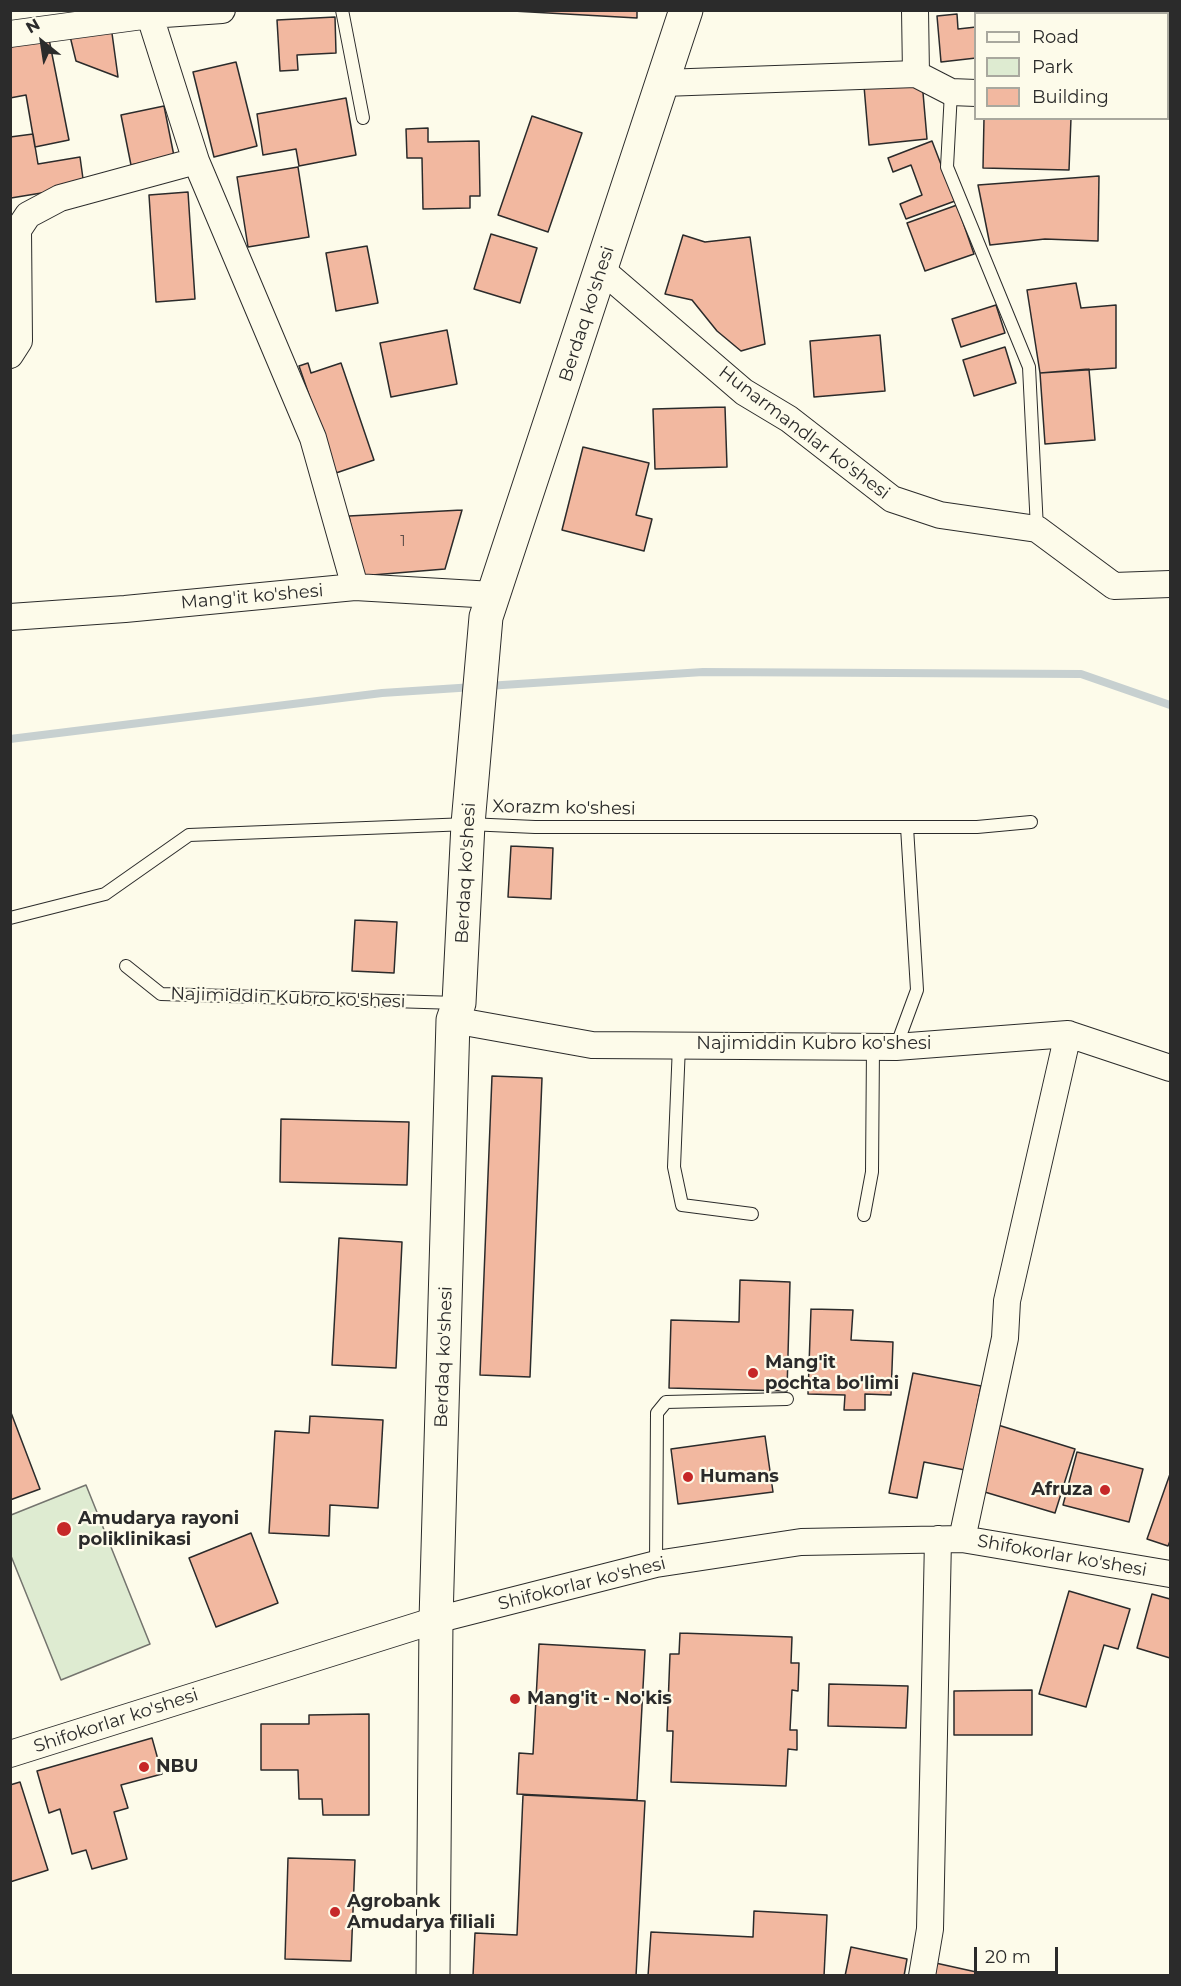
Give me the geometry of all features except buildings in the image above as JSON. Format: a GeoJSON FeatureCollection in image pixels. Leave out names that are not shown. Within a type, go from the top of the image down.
{"type":"FeatureCollection","features":[{"type":"Feature","properties":{"kind":"main road","name":"Berdaq ko'shesi"},"geometry":{"type":"LineString","coordinates":[[433,1976],[436,1620],[456,1012],[468,824],[490,606],[686,10]]}},
{"type":"Feature","properties":{"kind":"street"},"geometry":{"type":"LineString","coordinates":[[10,34],[149,13],[222,10]]}},
{"type":"Feature","properties":{"kind":"street"},"geometry":{"type":"LineString","coordinates":[[915,10],[916,74]]}},
{"type":"Feature","properties":{"kind":"street"},"geometry":{"type":"LineString","coordinates":[[149,13],[196,161],[313,438],[355,587]]}},
{"type":"Feature","properties":{"kind":"street"},"geometry":{"type":"LineString","coordinates":[[663,82],[916,74],[963,93]]}},
{"type":"Feature","properties":{"kind":"street"},"geometry":{"type":"LineString","coordinates":[[10,355],[19,341],[18,230],[28,214],[60,198],[196,161]]}},
{"type":"Feature","properties":{"kind":"street","name":"Hunarmandlar ko'shesi"},"geometry":{"type":"LineString","coordinates":[[602,270],[744,392],[789,419],[892,499],[940,515],[1038,529],[1114,586],[1170,584]]}},
{"type":"Feature","properties":{"kind":"street","name":"Mang'it ko'shesi"},"geometry":{"type":"LineString","coordinates":[[10,617],[125,609],[355,587],[490,606]]}},
{"type":"Feature","properties":{"kind":"street","name":"Najimiddin Kubro ko'shesi"},"geometry":{"type":"LineString","coordinates":[[456,1012],[592,1045],[885,1047],[1068,1034],[1170,1068]]}},
{"type":"Feature","properties":{"kind":"street"},"geometry":{"type":"LineString","coordinates":[[922,1976],[930,1929],[950,1539],[1005,1338],[1007,1301],[1068,1034]]}},
{"type":"Feature","properties":{"kind":"street","name":"Shifokorlar ko'shesi"},"geometry":{"type":"LineString","coordinates":[[10,1754],[436,1620],[656,1564],[801,1542],[950,1539],[1170,1574]]}},
{"type":"Feature","properties":{"kind":"lane"},"geometry":{"type":"LineString","coordinates":[[342,10],[363,118]]}},
{"type":"Feature","properties":{"kind":"lane"},"geometry":{"type":"LineString","coordinates":[[963,93],[947,167],[1029,367],[1038,529]]}},
{"type":"Feature","properties":{"kind":"lane","name":"Xorazm ko'shesi"},"geometry":{"type":"LineString","coordinates":[[10,918],[105,894],[189,835],[468,824],[535,827],[977,827],[1030,822]]}},
{"type":"Feature","properties":{"kind":"lane"},"geometry":{"type":"LineString","coordinates":[[864,1215],[872,1172],[885,1047],[917,990],[907,827]]}},
{"type":"Feature","properties":{"kind":"lane","name":"Najimiddin Kubro ko'shesi"},"geometry":{"type":"LineString","coordinates":[[126,966],[161,994],[456,1012]]}},
{"type":"Feature","properties":{"kind":"lane"},"geometry":{"type":"LineString","coordinates":[[679,1045],[674,1167],[682,1205],[752,1214]]}},
{"type":"Feature","properties":{"kind":"lane"},"geometry":{"type":"LineString","coordinates":[[656,1564],[657,1413],[666,1402],[787,1399]]}},
{"type":"Feature","properties":{"kind":"green space"},"geometry":{"type":"Polygon","coordinates":[[[86,1485],[150,1644],[61,1680],[11,1556],[11,1515],[86,1485]]]}},
{"type":"Feature","properties":{"kind":"waterway"},"geometry":{"type":"LineString","coordinates":[[487,686],[703,672],[1081,674],[1170,705]]}},
{"type":"Feature","properties":{"kind":"waterway"},"geometry":{"type":"LineString","coordinates":[[10,739],[382,693],[474,687]]}},
{"type":"Feature","properties":{"kind":"place","name":"Mang'it pochta bo'limi"},"geometry":{"type":"Point","coordinates":[753,1373]}},
{"type":"Feature","properties":{"kind":"place","name":"Humans"},"geometry":{"type":"Point","coordinates":[688,1477]}},
{"type":"Feature","properties":{"kind":"place","name":"Afruza"},"geometry":{"type":"Point","coordinates":[1105,1490]}},
{"type":"Feature","properties":{"kind":"place","name":"Amudarya rayoni poliklinikasi"},"geometry":{"type":"Point","coordinates":[64,1529]}},
{"type":"Feature","properties":{"kind":"place","name":"Mang'it - No'kis"},"geometry":{"type":"Point","coordinates":[515,1699]}},
{"type":"Feature","properties":{"kind":"place","name":"NBU"},"geometry":{"type":"Point","coordinates":[144,1767]}},
{"type":"Feature","properties":{"kind":"place","name":"Agrobank Amudarya filiali"},"geometry":{"type":"Point","coordinates":[335,1912]}}]}
